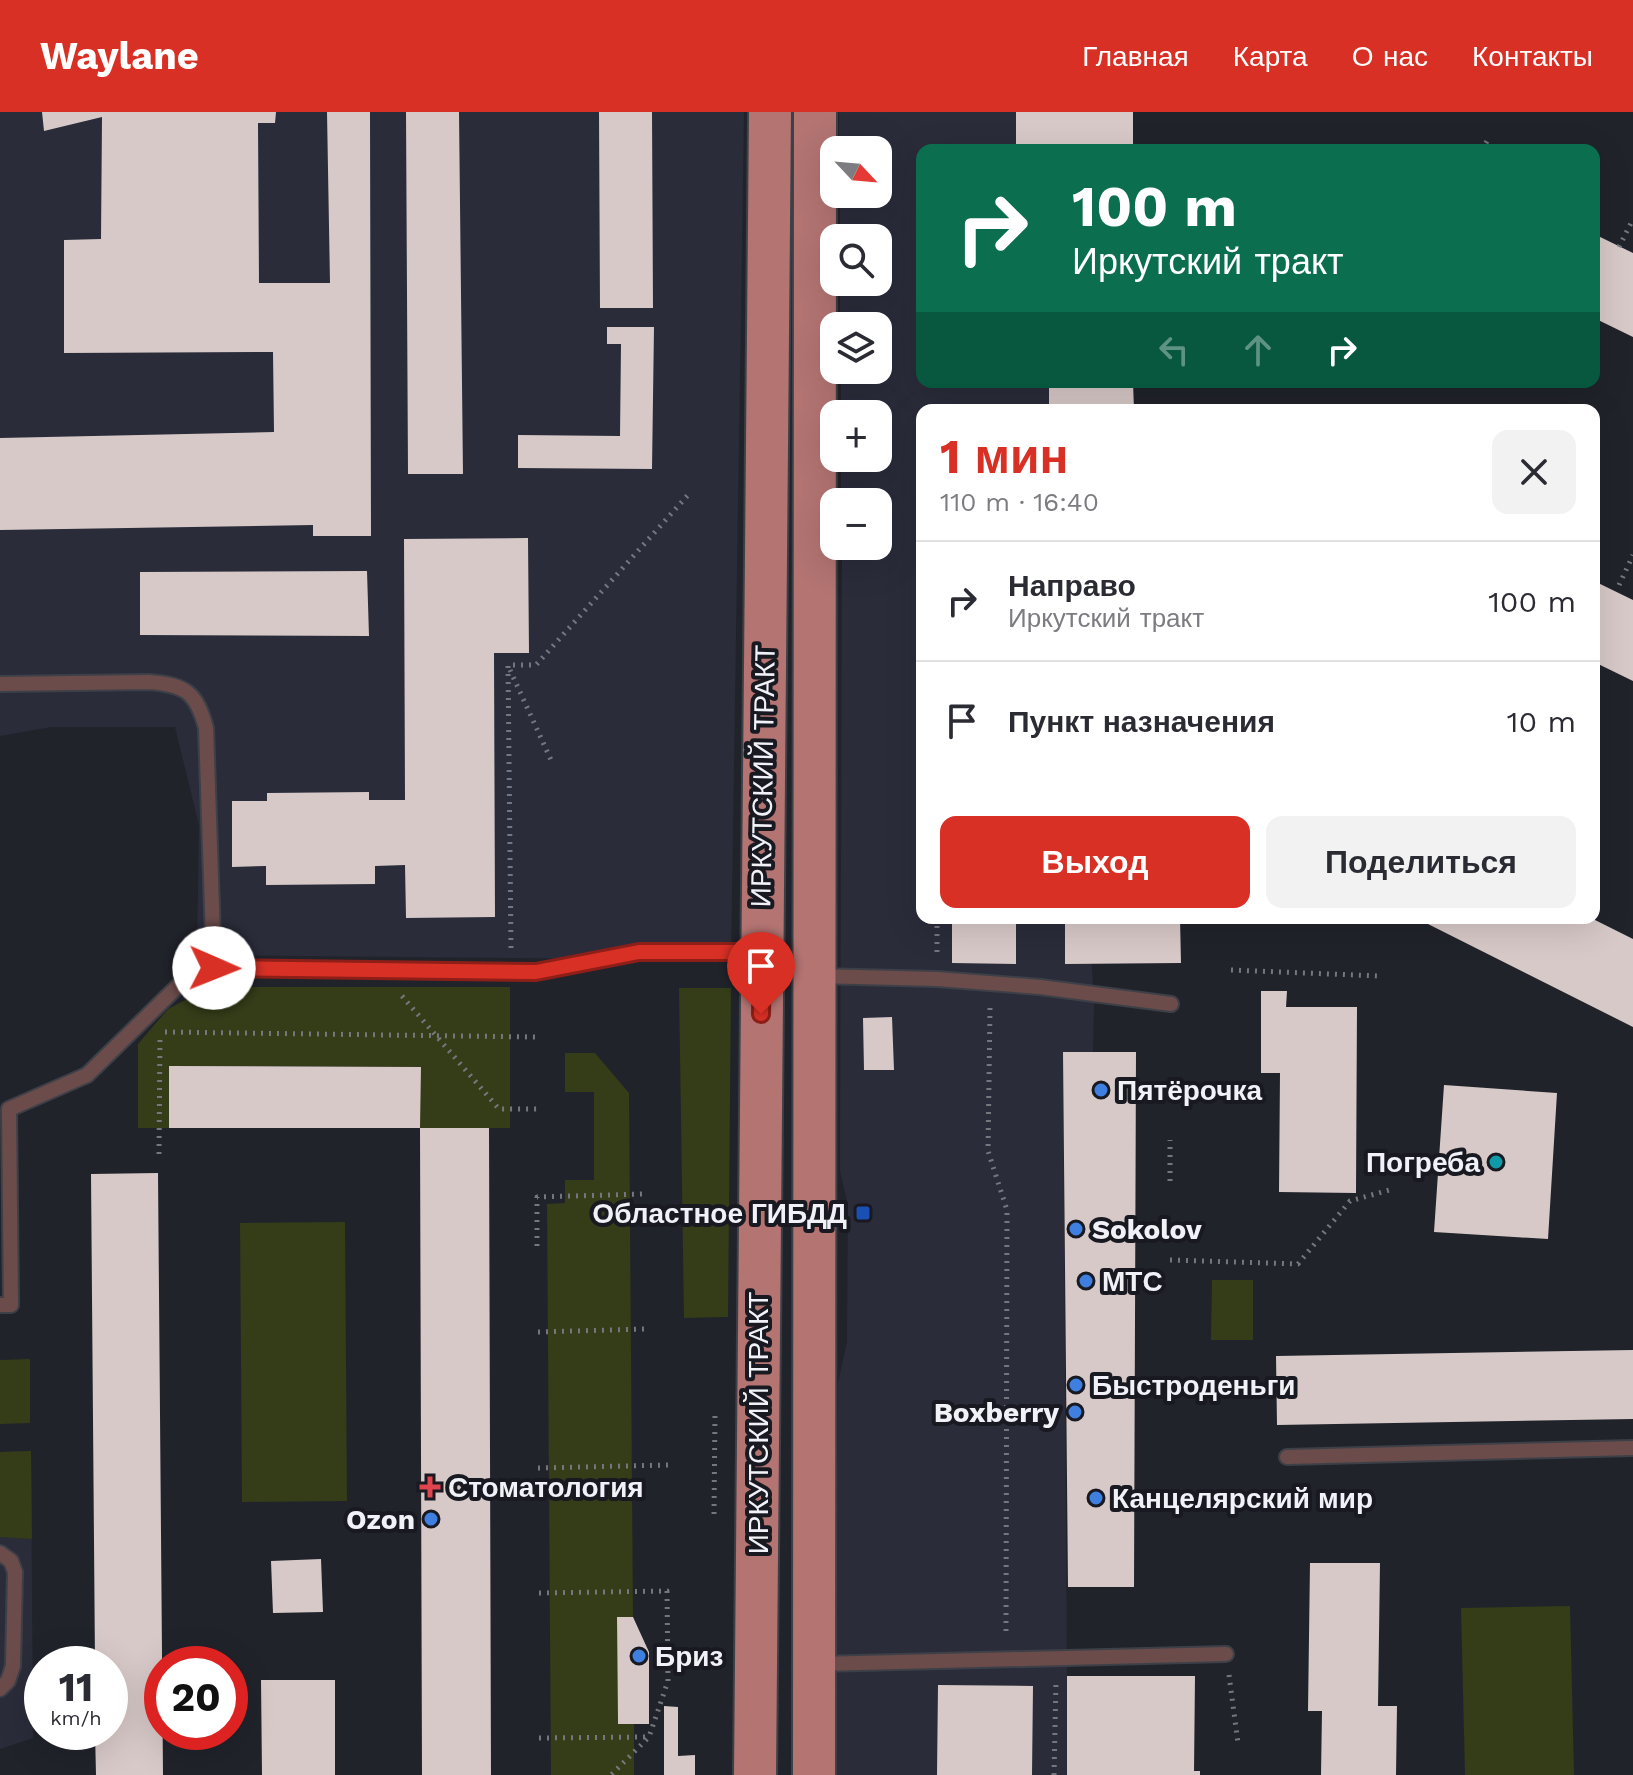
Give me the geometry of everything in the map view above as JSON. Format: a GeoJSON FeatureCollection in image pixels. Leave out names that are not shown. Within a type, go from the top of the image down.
{"type":"FeatureCollection","features":[{"type":"Feature","properties":{"kind":"main road","name":"ИРКУТСКИЙ ТРАКТ"},"geometry":{"type":"LineString","coordinates":[[755,1775],[770,112]]}},
{"type":"Feature","properties":{"kind":"main road","name":"ИРКУТСКИЙ ТРАКТ"},"geometry":{"type":"LineString","coordinates":[[814,1775],[815,112]]}},
{"type":"Feature","properties":{"kind":"lane"},"geometry":{"type":"LineString","coordinates":[[0,684],[149,682],[172,684],[190,692],[200,708],[206,728],[214,968]]}},
{"type":"Feature","properties":{"kind":"lane"},"geometry":{"type":"LineString","coordinates":[[0,1305],[11,1305],[9,1109],[87,1075],[178,986],[214,968],[536,972],[639,952],[762,952]]}},
{"type":"Feature","properties":{"kind":"lane"},"geometry":{"type":"LineString","coordinates":[[813,976],[990,983],[1171,1004]]}},
{"type":"Feature","properties":{"kind":"lane"},"geometry":{"type":"LineString","coordinates":[[1287,1457],[1633,1448]]}},
{"type":"Feature","properties":{"kind":"lane"},"geometry":{"type":"LineString","coordinates":[[0,1553],[11,1561],[15,1572],[13,1666],[8,1681],[0,1689]]}},
{"type":"Feature","properties":{"kind":"lane"},"geometry":{"type":"LineString","coordinates":[[814,1664],[1226,1654]]}},
{"type":"Feature","properties":{"kind":"path"},"geometry":{"type":"LineString","coordinates":[[1619,247],[1633,219]]}},
{"type":"Feature","properties":{"kind":"path"},"geometry":{"type":"LineString","coordinates":[[508,665],[536,665],[688,495]]}},
{"type":"Feature","properties":{"kind":"path"},"geometry":{"type":"LineString","coordinates":[[1619,585],[1633,555]]}},
{"type":"Feature","properties":{"kind":"path"},"geometry":{"type":"LineString","coordinates":[[508,665],[551,760]]}},
{"type":"Feature","properties":{"kind":"path"},"geometry":{"type":"LineString","coordinates":[[508,665],[511,972]]}},
{"type":"Feature","properties":{"kind":"path"},"geometry":{"type":"LineString","coordinates":[[937,924],[937,979]]}},
{"type":"Feature","properties":{"kind":"path"},"geometry":{"type":"LineString","coordinates":[[380,970],[499,1109],[537,1109]]}},
{"type":"Feature","properties":{"kind":"path"},"geometry":{"type":"LineString","coordinates":[[1231,970],[1379,976]]}},
{"type":"Feature","properties":{"kind":"path"},"geometry":{"type":"LineString","coordinates":[[990,983],[988,1151],[1007,1210],[1005,1658]]}},
{"type":"Feature","properties":{"kind":"path"},"geometry":{"type":"LineString","coordinates":[[159,1154],[160,1032],[536,1037]]}},
{"type":"Feature","properties":{"kind":"path"},"geometry":{"type":"LineString","coordinates":[[1170,1140],[1170,1181]]}},
{"type":"Feature","properties":{"kind":"path"},"geometry":{"type":"LineString","coordinates":[[1170,1260],[1298,1264],[1350,1201],[1393,1189]]}},
{"type":"Feature","properties":{"kind":"path"},"geometry":{"type":"LineString","coordinates":[[537,1246],[537,1197],[643,1194]]}},
{"type":"Feature","properties":{"kind":"path"},"geometry":{"type":"LineString","coordinates":[[538,1332],[645,1329]]}},
{"type":"Feature","properties":{"kind":"path"},"geometry":{"type":"LineString","coordinates":[[714,1514],[715,1411]]}},
{"type":"Feature","properties":{"kind":"path"},"geometry":{"type":"LineString","coordinates":[[538,1468],[668,1465]]}},
{"type":"Feature","properties":{"kind":"path"},"geometry":{"type":"LineString","coordinates":[[539,1593],[667,1591],[668,1681],[649,1737],[611,1775]]}},
{"type":"Feature","properties":{"kind":"path"},"geometry":{"type":"LineString","coordinates":[[1226,1654],[1238,1743]]}},
{"type":"Feature","properties":{"kind":"path"},"geometry":{"type":"LineString","coordinates":[[1054,1775],[1056,1656]]}},
{"type":"Feature","properties":{"kind":"path"},"geometry":{"type":"LineString","coordinates":[[539,1738],[649,1737]]}},
{"type":"Feature","properties":{"kind":"shaded area"},"geometry":{"type":"Polygon","coordinates":[[[0,112],[744,112],[731,960],[197,955],[199,825],[175,727],[51,727],[0,736],[0,112]]]}},
{"type":"Feature","properties":{"kind":"shaded area"},"geometry":{"type":"Polygon","coordinates":[[[839,112],[1061,112],[1061,144],[916,144],[916,388],[1061,388],[1061,404],[916,404],[916,924],[1089,924],[1093,1052],[1063,1053],[1067,1676],[1120,1775],[834,1775],[838,1383],[847,1342],[848,1205],[840,1171],[842,560],[892,560],[892,488],[841,488],[841,472],[892,472],[892,400],[841,400],[841,384],[892,384],[892,312],[840,312],[840,296],[892,296],[892,224],[840,224],[840,208],[892,208],[892,136],[839,136],[839,112]]]}},
{"type":"Feature","properties":{"kind":"shaded area"},"geometry":{"type":"Polygon","coordinates":[[[31,1451],[32,1646],[24,1646],[24,1741],[0,1749],[0,1452],[31,1451]]]}},
{"type":"Feature","properties":{"kind":"green space"},"geometry":{"type":"Polygon","coordinates":[[[210,987],[510,987],[510,1128],[420,1128],[420,1067],[170,1066],[169,1128],[138,1128],[138,1044],[168,1009],[210,987]]]}},
{"type":"Feature","properties":{"kind":"green space"},"geometry":{"type":"Polygon","coordinates":[[[679,988],[731,988],[728,1317],[684,1318],[679,988]]]}},
{"type":"Feature","properties":{"kind":"green space"},"geometry":{"type":"Polygon","coordinates":[[[565,1053],[595,1053],[629,1093],[633,1617],[617,1617],[618,1724],[634,1724],[634,1775],[551,1775],[547,1204],[565,1203],[565,1180],[594,1180],[594,1092],[565,1092],[565,1053]]]}},
{"type":"Feature","properties":{"kind":"green space"},"geometry":{"type":"Polygon","coordinates":[[[345,1222],[347,1501],[242,1502],[240,1223],[345,1222]]]}},
{"type":"Feature","properties":{"kind":"green space"},"geometry":{"type":"Polygon","coordinates":[[[1212,1280],[1253,1280],[1253,1340],[1211,1340],[1212,1280]]]}},
{"type":"Feature","properties":{"kind":"green space"},"geometry":{"type":"Polygon","coordinates":[[[30,1359],[30,1423],[0,1424],[0,1360],[30,1359]]]}},
{"type":"Feature","properties":{"kind":"green space"},"geometry":{"type":"Polygon","coordinates":[[[31,1451],[32,1539],[0,1537],[0,1452],[31,1451]]]}},
{"type":"Feature","properties":{"kind":"green space"},"geometry":{"type":"Polygon","coordinates":[[[1570,1606],[1574,1775],[1465,1775],[1461,1608],[1570,1606]]]}},
{"type":"Feature","properties":{"kind":"building"},"geometry":{"type":"Polygon","coordinates":[[[42,112],[276,112],[275,123],[258,123],[259,283],[330,283],[327,112],[370,112],[371,536],[313,536],[313,525],[0,530],[0,438],[274,432],[273,352],[64,353],[64,240],[101,239],[102,117],[44,131],[42,112]]]}},
{"type":"Feature","properties":{"kind":"building"},"geometry":{"type":"Polygon","coordinates":[[[406,112],[459,112],[463,474],[408,474],[406,112]]]}},
{"type":"Feature","properties":{"kind":"building"},"geometry":{"type":"Polygon","coordinates":[[[599,112],[652,112],[653,308],[600,308],[599,112]]]}},
{"type":"Feature","properties":{"kind":"building"},"geometry":{"type":"Polygon","coordinates":[[[1016,112],[1133,112],[1133,144],[1016,144],[1016,112]]]}},
{"type":"Feature","properties":{"kind":"building"},"geometry":{"type":"Polygon","coordinates":[[[1600,237],[1633,253],[1633,337],[1600,321],[1600,237]]]}},
{"type":"Feature","properties":{"kind":"building"},"geometry":{"type":"Polygon","coordinates":[[[607,327],[654,327],[652,469],[518,468],[518,435],[620,436],[621,344],[607,344],[607,327]]]}},
{"type":"Feature","properties":{"kind":"building"},"geometry":{"type":"Polygon","coordinates":[[[1049,388],[1133,388],[1134,404],[1049,404],[1049,388]]]}},
{"type":"Feature","properties":{"kind":"building"},"geometry":{"type":"Polygon","coordinates":[[[528,538],[529,653],[494,653],[495,917],[406,918],[405,865],[375,866],[375,884],[266,885],[266,866],[232,867],[232,801],[267,801],[267,793],[369,792],[369,800],[405,800],[404,539],[528,538]]]}},
{"type":"Feature","properties":{"kind":"building"},"geometry":{"type":"Polygon","coordinates":[[[367,571],[369,636],[140,635],[140,572],[367,571]]]}},
{"type":"Feature","properties":{"kind":"building"},"geometry":{"type":"Polygon","coordinates":[[[1600,584],[1633,600],[1633,681],[1600,665],[1600,584]]]}},
{"type":"Feature","properties":{"kind":"building"},"geometry":{"type":"Polygon","coordinates":[[[1600,922],[1633,939],[1633,1027],[1428,924],[1600,922]]]}},
{"type":"Feature","properties":{"kind":"building"},"geometry":{"type":"Polygon","coordinates":[[[952,924],[1016,924],[1016,964],[952,963],[952,924]]]}},
{"type":"Feature","properties":{"kind":"building"},"geometry":{"type":"Polygon","coordinates":[[[1065,924],[1180,924],[1181,963],[1065,964],[1065,924]]]}},
{"type":"Feature","properties":{"kind":"building"},"geometry":{"type":"Polygon","coordinates":[[[1261,991],[1287,991],[1286,1007],[1357,1007],[1356,1193],[1279,1192],[1280,1073],[1261,1073],[1261,991]]]}},
{"type":"Feature","properties":{"kind":"building"},"geometry":{"type":"Polygon","coordinates":[[[892,1017],[894,1070],[864,1070],[863,1018],[892,1017]]]}},
{"type":"Feature","properties":{"kind":"building"},"geometry":{"type":"Polygon","coordinates":[[[1063,1052],[1136,1052],[1134,1587],[1068,1587],[1063,1052]]]}},
{"type":"Feature","properties":{"kind":"building"},"geometry":{"type":"Polygon","coordinates":[[[169,1066],[421,1067],[420,1128],[169,1128],[169,1066]]]}},
{"type":"Feature","properties":{"kind":"building","name":"Погреба"},"geometry":{"type":"Polygon","coordinates":[[[1444,1085],[1557,1093],[1548,1239],[1434,1232],[1444,1085]]]}},
{"type":"Feature","properties":{"kind":"building"},"geometry":{"type":"Polygon","coordinates":[[[420,1128],[489,1128],[491,1775],[422,1775],[420,1128]]]}},
{"type":"Feature","properties":{"kind":"building"},"geometry":{"type":"Polygon","coordinates":[[[158,1173],[162,1646],[144,1646],[144,1750],[163,1750],[163,1775],[96,1775],[95,1750],[128,1750],[128,1646],[95,1646],[91,1174],[158,1173]]]}},
{"type":"Feature","properties":{"kind":"building"},"geometry":{"type":"Polygon","coordinates":[[[1633,1350],[1633,1419],[1277,1425],[1276,1356],[1633,1350]]]}},
{"type":"Feature","properties":{"kind":"building"},"geometry":{"type":"Polygon","coordinates":[[[321,1559],[323,1612],[273,1613],[271,1561],[321,1559]]]}},
{"type":"Feature","properties":{"kind":"building"},"geometry":{"type":"Polygon","coordinates":[[[1310,1563],[1380,1563],[1378,1706],[1397,1706],[1396,1775],[1321,1775],[1322,1711],[1308,1711],[1310,1563]]]}},
{"type":"Feature","properties":{"kind":"building"},"geometry":{"type":"Polygon","coordinates":[[[617,1617],[633,1617],[649,1652],[649,1724],[618,1724],[617,1617]]]}},
{"type":"Feature","properties":{"kind":"building"},"geometry":{"type":"Polygon","coordinates":[[[1067,1676],[1195,1676],[1194,1771],[1200,1771],[1200,1775],[1067,1775],[1067,1676]]]}},
{"type":"Feature","properties":{"kind":"building"},"geometry":{"type":"Polygon","coordinates":[[[261,1680],[335,1680],[335,1775],[262,1775],[261,1680]]]}},
{"type":"Feature","properties":{"kind":"building"},"geometry":{"type":"Polygon","coordinates":[[[938,1685],[1033,1686],[1032,1775],[937,1775],[938,1685]]]}},
{"type":"Feature","properties":{"kind":"building"},"geometry":{"type":"Polygon","coordinates":[[[664,1706],[678,1707],[678,1756],[695,1755],[695,1775],[664,1775],[664,1706]]]}},
{"type":"Feature","properties":{"kind":"place","name":"Пятёрочка"},"geometry":{"type":"Point","coordinates":[1101,1090]}},
{"type":"Feature","properties":{"kind":"place","name":"Погреба"},"geometry":{"type":"Point","coordinates":[1496,1162]}},
{"type":"Feature","properties":{"kind":"place","name":"Областное ГИБДД"},"geometry":{"type":"Point","coordinates":[863,1213]}},
{"type":"Feature","properties":{"kind":"place","name":"Sokolov"},"geometry":{"type":"Point","coordinates":[1076,1229]}},
{"type":"Feature","properties":{"kind":"place","name":"МТС"},"geometry":{"type":"Point","coordinates":[1086,1281]}},
{"type":"Feature","properties":{"kind":"place","name":"Быстроденьги"},"geometry":{"type":"Point","coordinates":[1076,1385]}},
{"type":"Feature","properties":{"kind":"place","name":"Boxberry"},"geometry":{"type":"Point","coordinates":[1075,1412]}},
{"type":"Feature","properties":{"kind":"place","name":"Стоматология"},"geometry":{"type":"Point","coordinates":[430,1487]}},
{"type":"Feature","properties":{"kind":"place","name":"Канцелярский мир"},"geometry":{"type":"Point","coordinates":[1096,1498]}},
{"type":"Feature","properties":{"kind":"place","name":"Ozon"},"geometry":{"type":"Point","coordinates":[431,1519]}},
{"type":"Feature","properties":{"kind":"place","name":"Бриз"},"geometry":{"type":"Point","coordinates":[639,1656]}},
{"type":"Feature","properties":{"kind":"route"},"geometry":{"type":"LineString","coordinates":[[214,968],[536,972],[639,952],[762,952],[761,1014]]}}]}
